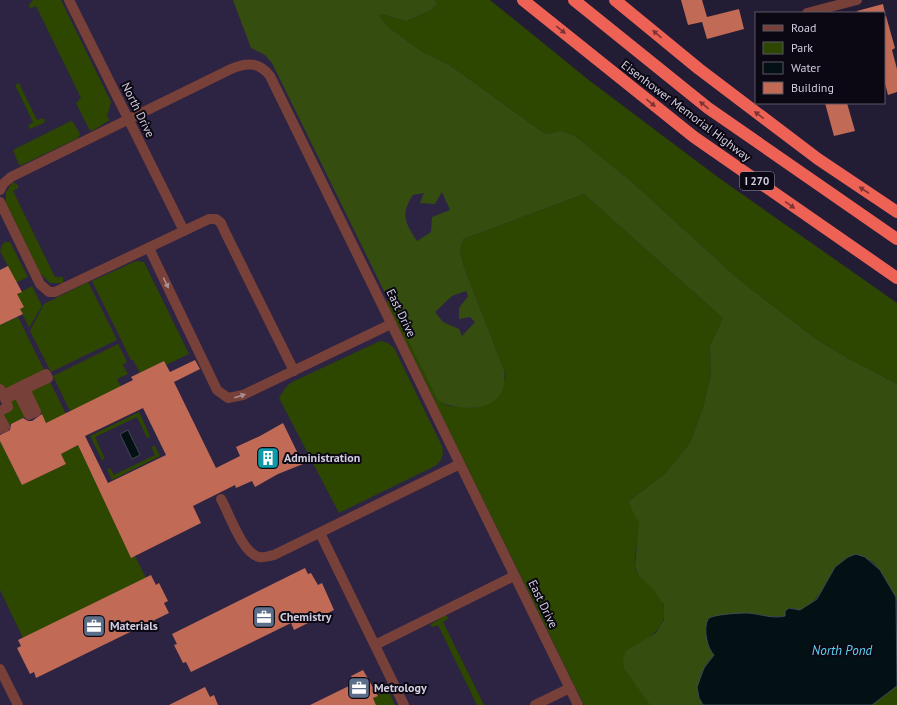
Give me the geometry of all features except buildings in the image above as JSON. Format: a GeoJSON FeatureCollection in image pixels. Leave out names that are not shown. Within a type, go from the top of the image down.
{"type":"FeatureCollection","features":[{"type":"Feature","properties":{"kind":"highway","name":"I 270"},"geometry":{"type":"LineString","coordinates":[[574,0],[708,108],[897,239]]}},
{"type":"Feature","properties":{"kind":"highway"},"geometry":{"type":"LineString","coordinates":[[586,0],[641,53]]}},
{"type":"Feature","properties":{"kind":"highway"},"geometry":{"type":"LineString","coordinates":[[615,0],[699,69],[818,159],[897,212]]}},
{"type":"Feature","properties":{"kind":"highway","name":"Eisenhower Memorial Highway"},"geometry":{"type":"LineString","coordinates":[[524,2],[694,137],[897,278]]}},
{"type":"Feature","properties":{"kind":"street","name":"North Drive"},"geometry":{"type":"LineString","coordinates":[[69,0],[184,231]]}},
{"type":"Feature","properties":{"kind":"street"},"geometry":{"type":"LineString","coordinates":[[811,12],[858,0]]}},
{"type":"Feature","properties":{"kind":"street","name":"East Drive"},"geometry":{"type":"LineString","coordinates":[[129,119],[240,65],[256,64],[264,68],[270,76],[578,705]]}},
{"type":"Feature","properties":{"kind":"street"},"geometry":{"type":"LineString","coordinates":[[0,190],[3,184],[11,177],[129,119]]}},
{"type":"Feature","properties":{"kind":"street"},"geometry":{"type":"LineString","coordinates":[[0,202],[40,284],[49,292],[62,291],[184,231],[212,218],[216,219],[221,223],[294,371]]}},
{"type":"Feature","properties":{"kind":"street"},"geometry":{"type":"LineString","coordinates":[[149,248],[218,390],[222,395],[228,398],[236,398],[391,324]]}},
{"type":"Feature","properties":{"kind":"street"},"geometry":{"type":"LineString","coordinates":[[0,389],[3,395],[46,374],[48,378],[25,389],[36,412],[29,415],[18,393],[5,399],[8,407],[0,411]]}},
{"type":"Feature","properties":{"kind":"street"},"geometry":{"type":"LineString","coordinates":[[0,418],[5,427],[0,429]]}},
{"type":"Feature","properties":{"kind":"street"},"geometry":{"type":"LineString","coordinates":[[221,499],[244,546],[250,553],[258,557],[266,557],[274,555],[460,464]]}},
{"type":"Feature","properties":{"kind":"street"},"geometry":{"type":"LineString","coordinates":[[320,532],[404,705]]}},
{"type":"Feature","properties":{"kind":"street"},"geometry":{"type":"LineString","coordinates":[[375,645],[514,576]]}},
{"type":"Feature","properties":{"kind":"street"},"geometry":{"type":"LineString","coordinates":[[0,669],[18,705]]}},
{"type":"Feature","properties":{"kind":"street"},"geometry":{"type":"LineString","coordinates":[[535,705],[570,688]]}},
{"type":"Feature","properties":{"kind":"shaded area"},"geometry":{"type":"Polygon","coordinates":[[[0,0],[437,0],[897,330],[897,705],[0,705],[0,0]]]}},
{"type":"Feature","properties":{"kind":"green space"},"geometry":{"type":"Polygon","coordinates":[[[33,0],[61,0],[111,102],[107,117],[110,120],[92,131],[89,129],[76,103],[81,98],[36,6],[31,8],[28,6],[33,0]]]}},
{"type":"Feature","properties":{"kind":"green space"},"geometry":{"type":"Polygon","coordinates":[[[233,0],[434,0],[438,3],[431,10],[406,21],[381,14],[379,16],[388,27],[424,53],[448,64],[545,134],[561,131],[575,136],[633,183],[738,279],[813,337],[847,358],[897,384],[897,601],[880,570],[872,561],[848,557],[833,570],[816,598],[809,605],[800,610],[793,608],[785,612],[785,616],[769,617],[749,613],[710,617],[707,626],[707,642],[714,655],[705,666],[698,685],[698,692],[703,705],[650,705],[624,668],[623,657],[627,650],[656,633],[664,620],[664,605],[653,589],[639,576],[635,566],[639,523],[628,502],[665,474],[690,443],[703,408],[711,374],[710,346],[723,318],[584,194],[463,239],[460,251],[464,267],[504,370],[504,384],[500,394],[493,401],[484,406],[473,408],[461,407],[438,401],[272,63],[265,55],[251,48],[233,0]],[[442,192],[435,204],[420,203],[424,193],[413,195],[409,202],[405,213],[407,224],[417,241],[431,232],[432,217],[450,210],[442,192]],[[466,291],[452,296],[435,312],[443,322],[459,329],[462,336],[475,322],[470,317],[459,319],[459,308],[468,296],[466,291]]]}},
{"type":"Feature","properties":{"kind":"green space"},"geometry":{"type":"Polygon","coordinates":[[[434,0],[490,0],[590,81],[719,178],[897,303],[897,384],[847,358],[813,337],[738,279],[633,183],[575,136],[561,131],[545,134],[448,64],[424,53],[388,27],[379,16],[381,14],[406,21],[431,10],[438,3],[434,0]]]}},
{"type":"Feature","properties":{"kind":"green space"},"geometry":{"type":"Polygon","coordinates":[[[19,83],[37,120],[43,118],[45,120],[44,123],[30,129],[28,126],[33,122],[15,85],[19,83]]]}},
{"type":"Feature","properties":{"kind":"green space"},"geometry":{"type":"Polygon","coordinates":[[[71,121],[80,134],[78,138],[22,165],[19,165],[13,150],[71,121]]]}},
{"type":"Feature","properties":{"kind":"green space"},"geometry":{"type":"Polygon","coordinates":[[[13,182],[18,185],[18,188],[13,191],[55,277],[63,277],[63,283],[50,283],[40,273],[6,203],[6,192],[13,182]]]}},
{"type":"Feature","properties":{"kind":"green space"},"geometry":{"type":"Polygon","coordinates":[[[584,194],[723,318],[710,346],[711,374],[703,408],[690,443],[665,474],[628,502],[639,523],[639,534],[635,555],[636,570],[638,574],[654,589],[661,600],[664,609],[664,618],[654,633],[647,639],[627,650],[638,687],[650,705],[584,705],[386,302],[389,300],[438,401],[449,406],[476,408],[506,378],[464,267],[460,251],[463,239],[584,194]]]}},
{"type":"Feature","properties":{"kind":"green space"},"geometry":{"type":"Polygon","coordinates":[[[5,242],[10,242],[28,277],[16,282],[0,251],[5,242]]]}},
{"type":"Feature","properties":{"kind":"green space"},"geometry":{"type":"Polygon","coordinates":[[[136,261],[144,262],[189,354],[166,365],[164,361],[140,373],[133,360],[131,360],[92,281],[136,261]]]}},
{"type":"Feature","properties":{"kind":"green space"},"geometry":{"type":"Polygon","coordinates":[[[88,282],[117,340],[51,372],[30,331],[44,304],[88,282]]]}},
{"type":"Feature","properties":{"kind":"green space"},"geometry":{"type":"Polygon","coordinates":[[[32,286],[42,306],[29,328],[20,309],[23,307],[17,294],[32,286]]]}},
{"type":"Feature","properties":{"kind":"green space"},"geometry":{"type":"Polygon","coordinates":[[[18,317],[46,374],[3,395],[0,389],[0,325],[18,317]]]}},
{"type":"Feature","properties":{"kind":"green space"},"geometry":{"type":"Polygon","coordinates":[[[380,341],[388,343],[394,348],[442,446],[443,455],[441,460],[435,466],[339,513],[279,398],[286,387],[292,382],[380,341]]]}},
{"type":"Feature","properties":{"kind":"green space"},"geometry":{"type":"Polygon","coordinates":[[[118,344],[127,362],[123,365],[128,374],[117,379],[121,387],[70,411],[53,376],[118,344]]]}},
{"type":"Feature","properties":{"kind":"green space"},"geometry":{"type":"Polygon","coordinates":[[[48,378],[66,414],[46,423],[40,410],[25,389],[48,378]]]}},
{"type":"Feature","properties":{"kind":"green space"},"geometry":{"type":"Polygon","coordinates":[[[18,393],[29,415],[5,427],[0,411],[5,399],[18,393]]]}},
{"type":"Feature","properties":{"kind":"green space"},"geometry":{"type":"Polygon","coordinates":[[[139,412],[150,436],[147,438],[137,417],[95,437],[105,459],[102,460],[90,436],[139,412]]]}},
{"type":"Feature","properties":{"kind":"green space"},"geometry":{"type":"Polygon","coordinates":[[[0,441],[22,485],[66,464],[61,454],[78,445],[131,557],[135,556],[146,578],[23,638],[0,590],[0,441]]]}},
{"type":"Feature","properties":{"kind":"green space"},"geometry":{"type":"Polygon","coordinates":[[[155,446],[160,456],[112,480],[107,469],[110,468],[114,475],[155,455],[151,447],[155,446]]]}},
{"type":"Feature","properties":{"kind":"green space"},"geometry":{"type":"Polygon","coordinates":[[[445,615],[449,618],[443,622],[484,705],[477,705],[438,625],[433,627],[430,625],[445,615]]]}},
{"type":"Feature","properties":{"kind":"green space"},"geometry":{"type":"Polygon","coordinates":[[[897,686],[897,705],[872,705],[897,686]]]}},
{"type":"Feature","properties":{"kind":"green space"},"geometry":{"type":"Polygon","coordinates":[[[388,690],[395,705],[376,705],[373,698],[388,690]]]}},
{"type":"Feature","properties":{"kind":"water"},"geometry":{"type":"Polygon","coordinates":[[[128,430],[140,455],[132,459],[120,434],[128,430]]]}},
{"type":"Feature","properties":{"kind":"water","name":"North Pond"},"geometry":{"type":"Polygon","coordinates":[[[856,554],[865,557],[880,570],[896,597],[897,686],[872,705],[703,705],[699,698],[697,687],[704,668],[714,655],[709,648],[706,638],[708,619],[721,615],[744,613],[780,617],[785,616],[785,611],[789,608],[800,610],[817,599],[835,567],[848,557],[856,554]]]}},
{"type":"Feature","properties":{"kind":"place","name":"Administration"},"geometry":{"type":"Point","coordinates":[268,458]}},
{"type":"Feature","properties":{"kind":"place","name":"Chemistry"},"geometry":{"type":"Point","coordinates":[264,617]}},
{"type":"Feature","properties":{"kind":"place","name":"Materials"},"geometry":{"type":"Point","coordinates":[94,626]}},
{"type":"Feature","properties":{"kind":"place","name":"Metrology"},"geometry":{"type":"Point","coordinates":[359,688]}}]}
